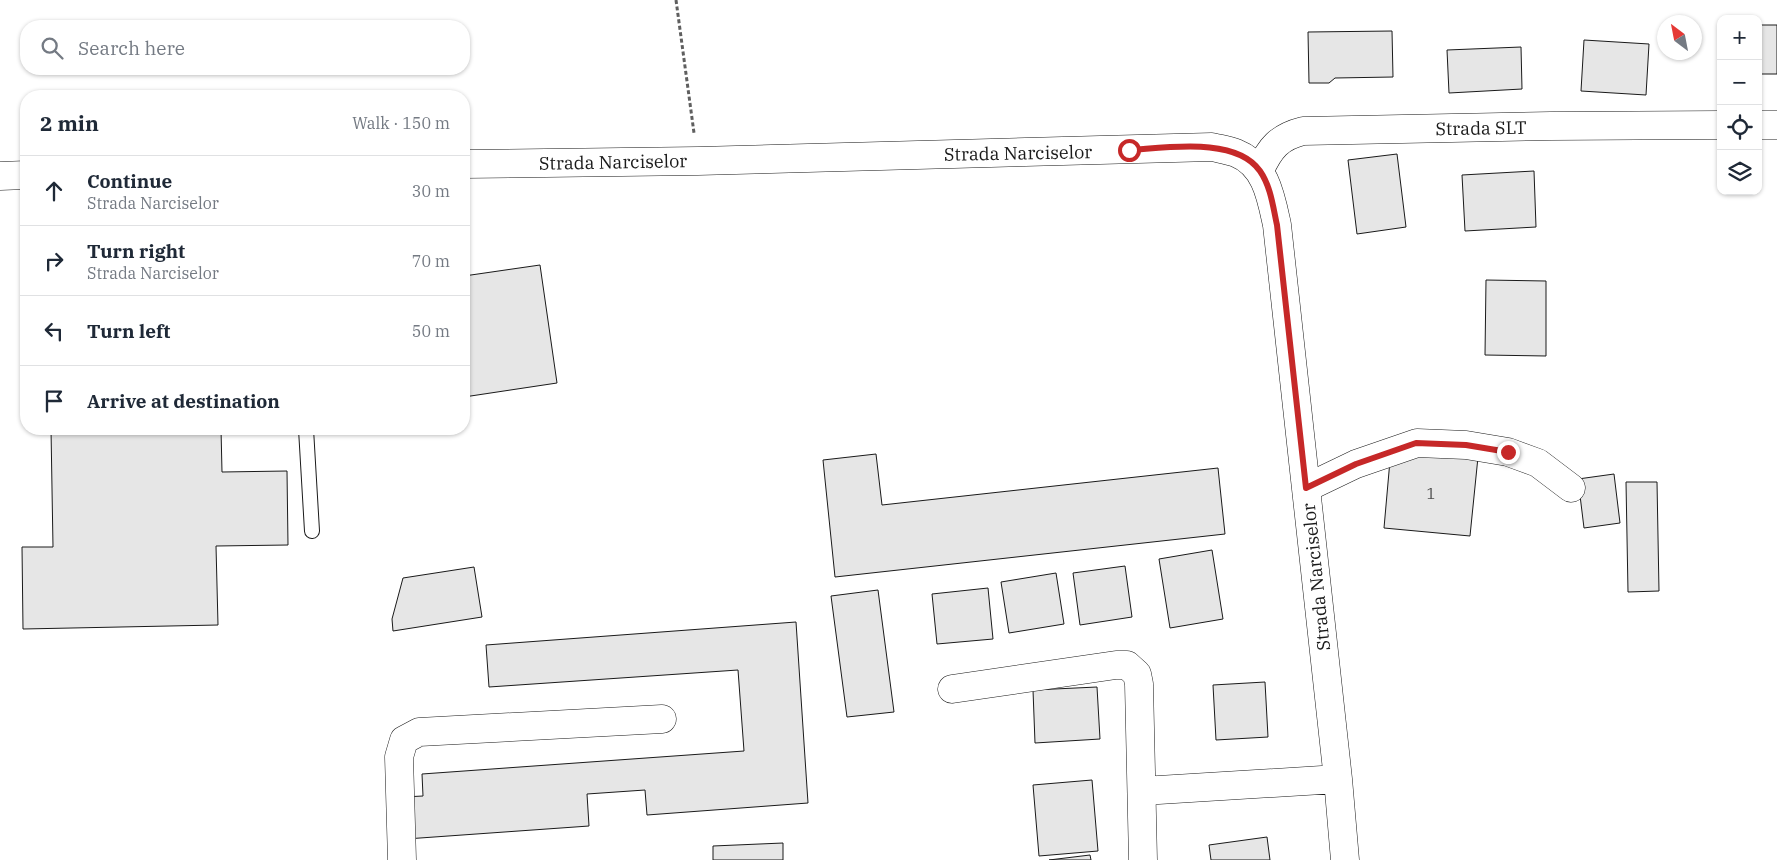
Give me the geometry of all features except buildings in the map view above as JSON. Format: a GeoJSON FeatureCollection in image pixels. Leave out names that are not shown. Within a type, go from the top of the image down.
{"type":"FeatureCollection","features":[{"type":"Feature","properties":{"kind":"street","name":"Strada SLT"},"geometry":{"type":"LineString","coordinates":[[1260,170],[1267,154],[1278,142],[1289,134],[1303,131],[1717,125]]}},
{"type":"Feature","properties":{"kind":"street"},"geometry":{"type":"LineString","coordinates":[[1762,125],[1777,125]]}},
{"type":"Feature","properties":{"kind":"street","name":"Strada Narciselor"},"geometry":{"type":"LineString","coordinates":[[470,164],[698,161],[1212,147],[1247,158],[1260,170],[1271,193],[1277,225],[1338,779],[1345,860]]}},
{"type":"Feature","properties":{"kind":"street"},"geometry":{"type":"LineString","coordinates":[[0,176],[20,175]]}},
{"type":"Feature","properties":{"kind":"street"},"geometry":{"type":"LineString","coordinates":[[1306,488],[1356,464],[1416,443],[1466,445],[1508,452],[1538,463],[1571,488]]}},
{"type":"Feature","properties":{"kind":"street"},"geometry":{"type":"LineString","coordinates":[[952,688],[1116,665],[1128,665],[1137,674],[1140,684],[1143,860]]}},
{"type":"Feature","properties":{"kind":"street"},"geometry":{"type":"LineString","coordinates":[[402,860],[399,757],[404,740],[419,732],[662,719]]}},
{"type":"Feature","properties":{"kind":"street"},"geometry":{"type":"LineString","coordinates":[[1142,791],[1338,779]]}},
{"type":"Feature","properties":{"kind":"lane"},"geometry":{"type":"LineString","coordinates":[[306,435],[312,531]]}},
{"type":"Feature","properties":{"kind":"path"},"geometry":{"type":"LineString","coordinates":[[676,0],[698,161]]}},
{"type":"Feature","properties":{"kind":"route"},"geometry":{"type":"LineString","coordinates":[[1129,150],[1212,147],[1247,158],[1260,170],[1271,193],[1277,225],[1306,488],[1356,464],[1416,443],[1466,445],[1508,452]]}}]}
